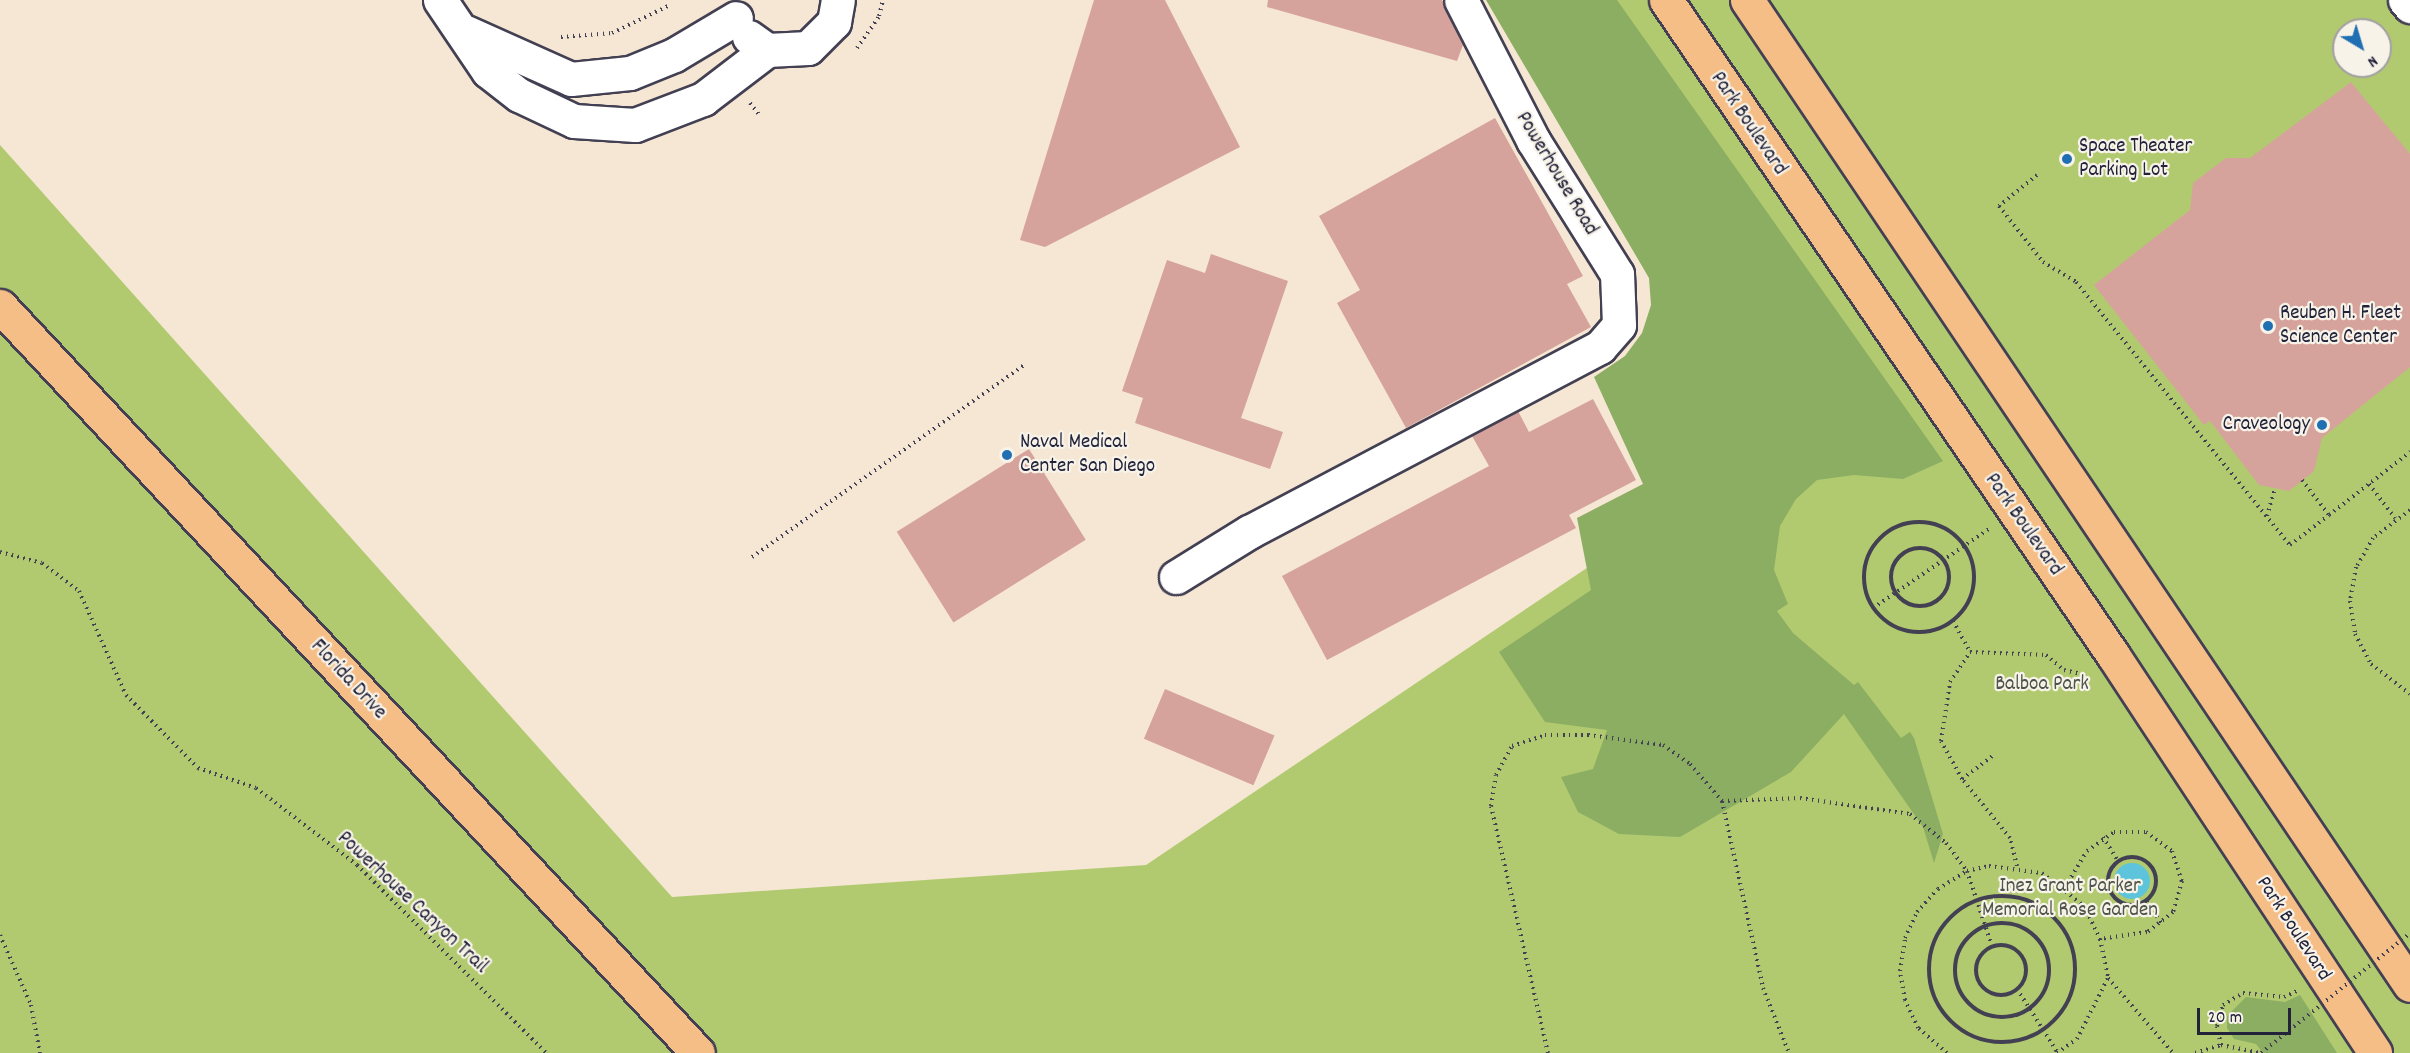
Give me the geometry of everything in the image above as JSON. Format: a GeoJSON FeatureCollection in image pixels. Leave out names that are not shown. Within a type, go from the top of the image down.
{"type":"FeatureCollection","features":[{"type":"Feature","properties":{"kind":"main road","name":"Park Boulevard"},"geometry":{"type":"LineString","coordinates":[[1666,0],[2113,654],[2375,1053]]}},
{"type":"Feature","properties":{"kind":"main road"},"geometry":{"type":"LineString","coordinates":[[1747,0],[2410,985]]}},
{"type":"Feature","properties":{"kind":"main road","name":"Florida Drive"},"geometry":{"type":"LineString","coordinates":[[0,306],[698,1053]]}},
{"type":"Feature","properties":{"kind":"street"},"geometry":{"type":"LineString","coordinates":[[440,0],[466,32],[488,71],[519,95],[574,121],[634,126],[703,99],[766,50],[808,48],[834,22],[838,0]]}},
{"type":"Feature","properties":{"kind":"street","name":"Powerhouse Road"},"geometry":{"type":"LineString","coordinates":[[1176,577],[1249,532],[1600,346],[1619,324],[1617,274],[1533,140],[1461,0]]}},
{"type":"Feature","properties":{"kind":"street"},"geometry":{"type":"LineString","coordinates":[[2405,0],[2410,6]]}},
{"type":"Feature","properties":{"kind":"street"},"geometry":{"type":"LineString","coordinates":[[466,32],[571,79],[630,73],[674,55],[734,9],[751,40],[766,50]]}},
{"type":"Feature","properties":{"kind":"path"},"geometry":{"type":"LineString","coordinates":[[554,35],[612,33],[668,6]]}},
{"type":"Feature","properties":{"kind":"path"},"geometry":{"type":"LineString","coordinates":[[746,98],[760,116]]}},
{"type":"Feature","properties":{"kind":"path"},"geometry":{"type":"LineString","coordinates":[[2037,175],[1999,206],[2043,262],[2076,282],[2290,545],[2410,452]]}},
{"type":"Feature","properties":{"kind":"path"},"geometry":{"type":"LineString","coordinates":[[752,557],[1026,364]]}},
{"type":"Feature","properties":{"kind":"path"},"geometry":{"type":"LineString","coordinates":[[2302,480],[2329,515]]}},
{"type":"Feature","properties":{"kind":"path"},"geometry":{"type":"LineString","coordinates":[[2369,484],[2395,518]]}},
{"type":"Feature","properties":{"kind":"path"},"geometry":{"type":"LineString","coordinates":[[2266,517],[2275,488]]}},
{"type":"Feature","properties":{"kind":"path"},"geometry":{"type":"LineString","coordinates":[[2410,510],[2395,518],[2373,538],[2356,567],[2350,601],[2355,634],[2371,664],[2410,694]]}},
{"type":"Feature","properties":{"kind":"path"},"geometry":{"type":"LineString","coordinates":[[1915,521],[1934,523],[1965,544],[1975,577],[1969,601],[1953,621],[1937,630],[1901,630],[1873,608],[1864,571],[1869,552],[1888,531],[1915,521]]}},
{"type":"Feature","properties":{"kind":"path"},"geometry":{"type":"LineString","coordinates":[[1873,608],[1990,528]]}},
{"type":"Feature","properties":{"kind":"path"},"geometry":{"type":"LineString","coordinates":[[1919,548],[1944,559],[1948,587],[1936,601],[1910,604],[1896,592],[1892,573],[1901,556],[1919,548]]}},
{"type":"Feature","properties":{"kind":"path","name":"Powerhouse Canyon Trail"},"geometry":{"type":"LineString","coordinates":[[0,552],[42,563],[79,591],[126,695],[198,768],[256,788],[357,865],[546,1053]]}},
{"type":"Feature","properties":{"kind":"path"},"geometry":{"type":"LineString","coordinates":[[1953,621],[1970,652]]}},
{"type":"Feature","properties":{"kind":"path"},"geometry":{"type":"LineString","coordinates":[[1970,652],[2046,655],[2064,670],[2096,677]]}},
{"type":"Feature","properties":{"kind":"path"},"geometry":{"type":"LineString","coordinates":[[1970,652],[1950,682],[1941,716],[1941,741],[1962,779],[2010,838],[2017,866]]}},
{"type":"Feature","properties":{"kind":"path"},"geometry":{"type":"LineString","coordinates":[[1548,1053],[1491,806],[1496,775],[1512,746],[1556,735],[1663,745],[1690,764],[1722,801],[1763,988],[1789,1053]]}},
{"type":"Feature","properties":{"kind":"path"},"geometry":{"type":"LineString","coordinates":[[1962,779],[1994,754]]}},
{"type":"Feature","properties":{"kind":"path"},"geometry":{"type":"LineString","coordinates":[[1722,801],[1800,798],[1910,814],[1946,843],[1967,871],[1992,946]]}},
{"type":"Feature","properties":{"kind":"path"},"geometry":{"type":"LineString","coordinates":[[2065,886],[2087,851],[2103,837],[2130,830],[2146,832],[2172,851],[2182,881],[2180,897],[2162,924],[2147,932],[2100,939]]}},
{"type":"Feature","properties":{"kind":"path"},"geometry":{"type":"LineString","coordinates":[[2103,837],[2118,861]]}},
{"type":"Feature","properties":{"kind":"path"},"geometry":{"type":"LineString","coordinates":[[2134,857],[2155,870],[2156,887],[2147,901],[2132,906],[2112,896],[2108,881],[2118,861],[2134,857]]}},
{"type":"Feature","properties":{"kind":"path"},"geometry":{"type":"LineString","coordinates":[[1947,1053],[1918,1028],[1905,1000],[1900,971],[1905,938],[1917,912],[1938,889],[1967,871],[2017,866],[2065,886],[2084,906],[2100,939],[2108,978],[2173,1053]]}},
{"type":"Feature","properties":{"kind":"path"},"geometry":{"type":"LineString","coordinates":[[2022,898],[2044,908],[2072,945],[2072,991],[2043,1030],[2001,1043],[1979,1039],[1958,1029],[1932,993],[1931,948],[1956,911],[1977,900],[2022,898]]}},
{"type":"Feature","properties":{"kind":"path"},"geometry":{"type":"LineString","coordinates":[[2147,901],[2162,924]]}},
{"type":"Feature","properties":{"kind":"path"},"geometry":{"type":"LineString","coordinates":[[2015,924],[2040,941],[2049,970],[2046,986],[2029,1008],[1997,1018],[1969,1004],[1959,992],[1954,977],[1960,946],[1986,925],[2015,924]]}},
{"type":"Feature","properties":{"kind":"path"},"geometry":{"type":"LineString","coordinates":[[2195,1053],[2221,1045],[2261,1053],[2410,933]]}},
{"type":"Feature","properties":{"kind":"path"},"geometry":{"type":"LineString","coordinates":[[0,934],[31,1005],[40,1053]]}},
{"type":"Feature","properties":{"kind":"path"},"geometry":{"type":"LineString","coordinates":[[1992,946],[2013,948],[2024,960],[2025,976],[2017,989],[2001,994],[1979,983],[1978,958],[1992,946]]}},
{"type":"Feature","properties":{"kind":"path"},"geometry":{"type":"LineString","coordinates":[[2017,989],[2058,1053],[2077,1040],[2108,978]]}},
{"type":"Feature","properties":{"kind":"path"},"geometry":{"type":"LineString","coordinates":[[2221,1045],[2217,1026],[2223,1005],[2243,993],[2284,997],[2302,989]]}},
{"type":"Feature","properties":{"kind":"green space"},"geometry":{"type":"Polygon","coordinates":[[[1486,0],[1617,0],[1943,461],[1903,479],[1854,475],[1817,480],[1796,499],[1780,526],[1774,570],[1788,604],[1777,611],[1793,633],[1854,685],[1858,682],[1901,738],[1910,732],[1914,738],[1943,834],[1934,863],[1923,827],[1844,714],[1791,772],[1680,837],[1619,834],[1578,812],[1561,777],[1593,769],[1607,730],[1545,722],[1499,652],[1591,590],[1577,518],[1643,484],[1594,377],[1625,356],[1642,333],[1651,305],[1649,278],[1486,0]]]}},
{"type":"Feature","properties":{"kind":"green space","name":"Balboa Park"},"geometry":{"type":"Polygon","coordinates":[[[1611,0],[2410,0],[2410,1053],[0,1053],[0,145],[672,897],[1146,865],[1624,543],[1852,368],[1611,0]]]}},
{"type":"Feature","properties":{"kind":"green space"},"geometry":{"type":"Polygon","coordinates":[[[2300,995],[2337,1053],[2263,1053],[2256,1044],[2234,1039],[2227,1028],[2227,1016],[2246,997],[2285,1002],[2300,995]]]}},
{"type":"Feature","properties":{"kind":"water"},"geometry":{"type":"Polygon","coordinates":[[[2132,863],[2145,868],[2150,881],[2145,894],[2132,899],[2119,894],[2114,881],[2119,868],[2132,863]]]}},
{"type":"Feature","properties":{"kind":"building"},"geometry":{"type":"Polygon","coordinates":[[[1094,0],[1165,0],[1240,147],[1045,247],[1020,240],[1094,0]]]}},
{"type":"Feature","properties":{"kind":"building"},"geometry":{"type":"Polygon","coordinates":[[[1268,0],[1442,0],[1463,45],[1457,61],[1267,7],[1268,0]]]}},
{"type":"Feature","properties":{"kind":"building","name":"Reuben H. Fleet Science Center"},"geometry":{"type":"Polygon","coordinates":[[[2351,82],[2410,154],[2410,367],[2322,438],[2314,471],[2289,491],[2259,485],[2210,421],[2204,425],[2094,285],[2190,210],[2193,183],[2226,158],[2250,158],[2351,82]]]}},
{"type":"Feature","properties":{"kind":"building"},"geometry":{"type":"Polygon","coordinates":[[[1495,118],[1583,276],[1567,284],[1591,327],[1406,428],[1337,303],[1360,290],[1319,216],[1495,118]]]}},
{"type":"Feature","properties":{"kind":"building"},"geometry":{"type":"Polygon","coordinates":[[[1211,254],[1288,281],[1241,418],[1283,432],[1270,469],[1135,423],[1143,398],[1122,391],[1167,260],[1205,273],[1211,254]]]}},
{"type":"Feature","properties":{"kind":"building"},"geometry":{"type":"Polygon","coordinates":[[[1593,399],[1636,480],[1569,515],[1576,528],[1327,660],[1282,576],[1489,466],[1472,436],[1518,411],[1529,432],[1593,399]]]}},
{"type":"Feature","properties":{"kind":"building"},"geometry":{"type":"Polygon","coordinates":[[[1029,449],[1086,540],[953,622],[897,532],[1029,449]]]}},
{"type":"Feature","properties":{"kind":"building"},"geometry":{"type":"Polygon","coordinates":[[[1165,689],[1275,735],[1253,785],[1144,739],[1165,689]]]}},
{"type":"Feature","properties":{"kind":"place","name":"Space Theater Parking Lot"},"geometry":{"type":"Point","coordinates":[2067,159]}},
{"type":"Feature","properties":{"kind":"place","name":"Reuben H. Fleet Science Center"},"geometry":{"type":"Point","coordinates":[2268,326]}},
{"type":"Feature","properties":{"kind":"place","name":"Craveology"},"geometry":{"type":"Point","coordinates":[2322,425]}},
{"type":"Feature","properties":{"kind":"place","name":"Naval Medical Center San Diego"},"geometry":{"type":"Point","coordinates":[1007,455]}},
{"type":"Feature","properties":{"kind":"park label","name":"Inez Grant Parker Memorial Rose Garden"},"geometry":{"type":"Point","coordinates":[2070,899]}}]}
